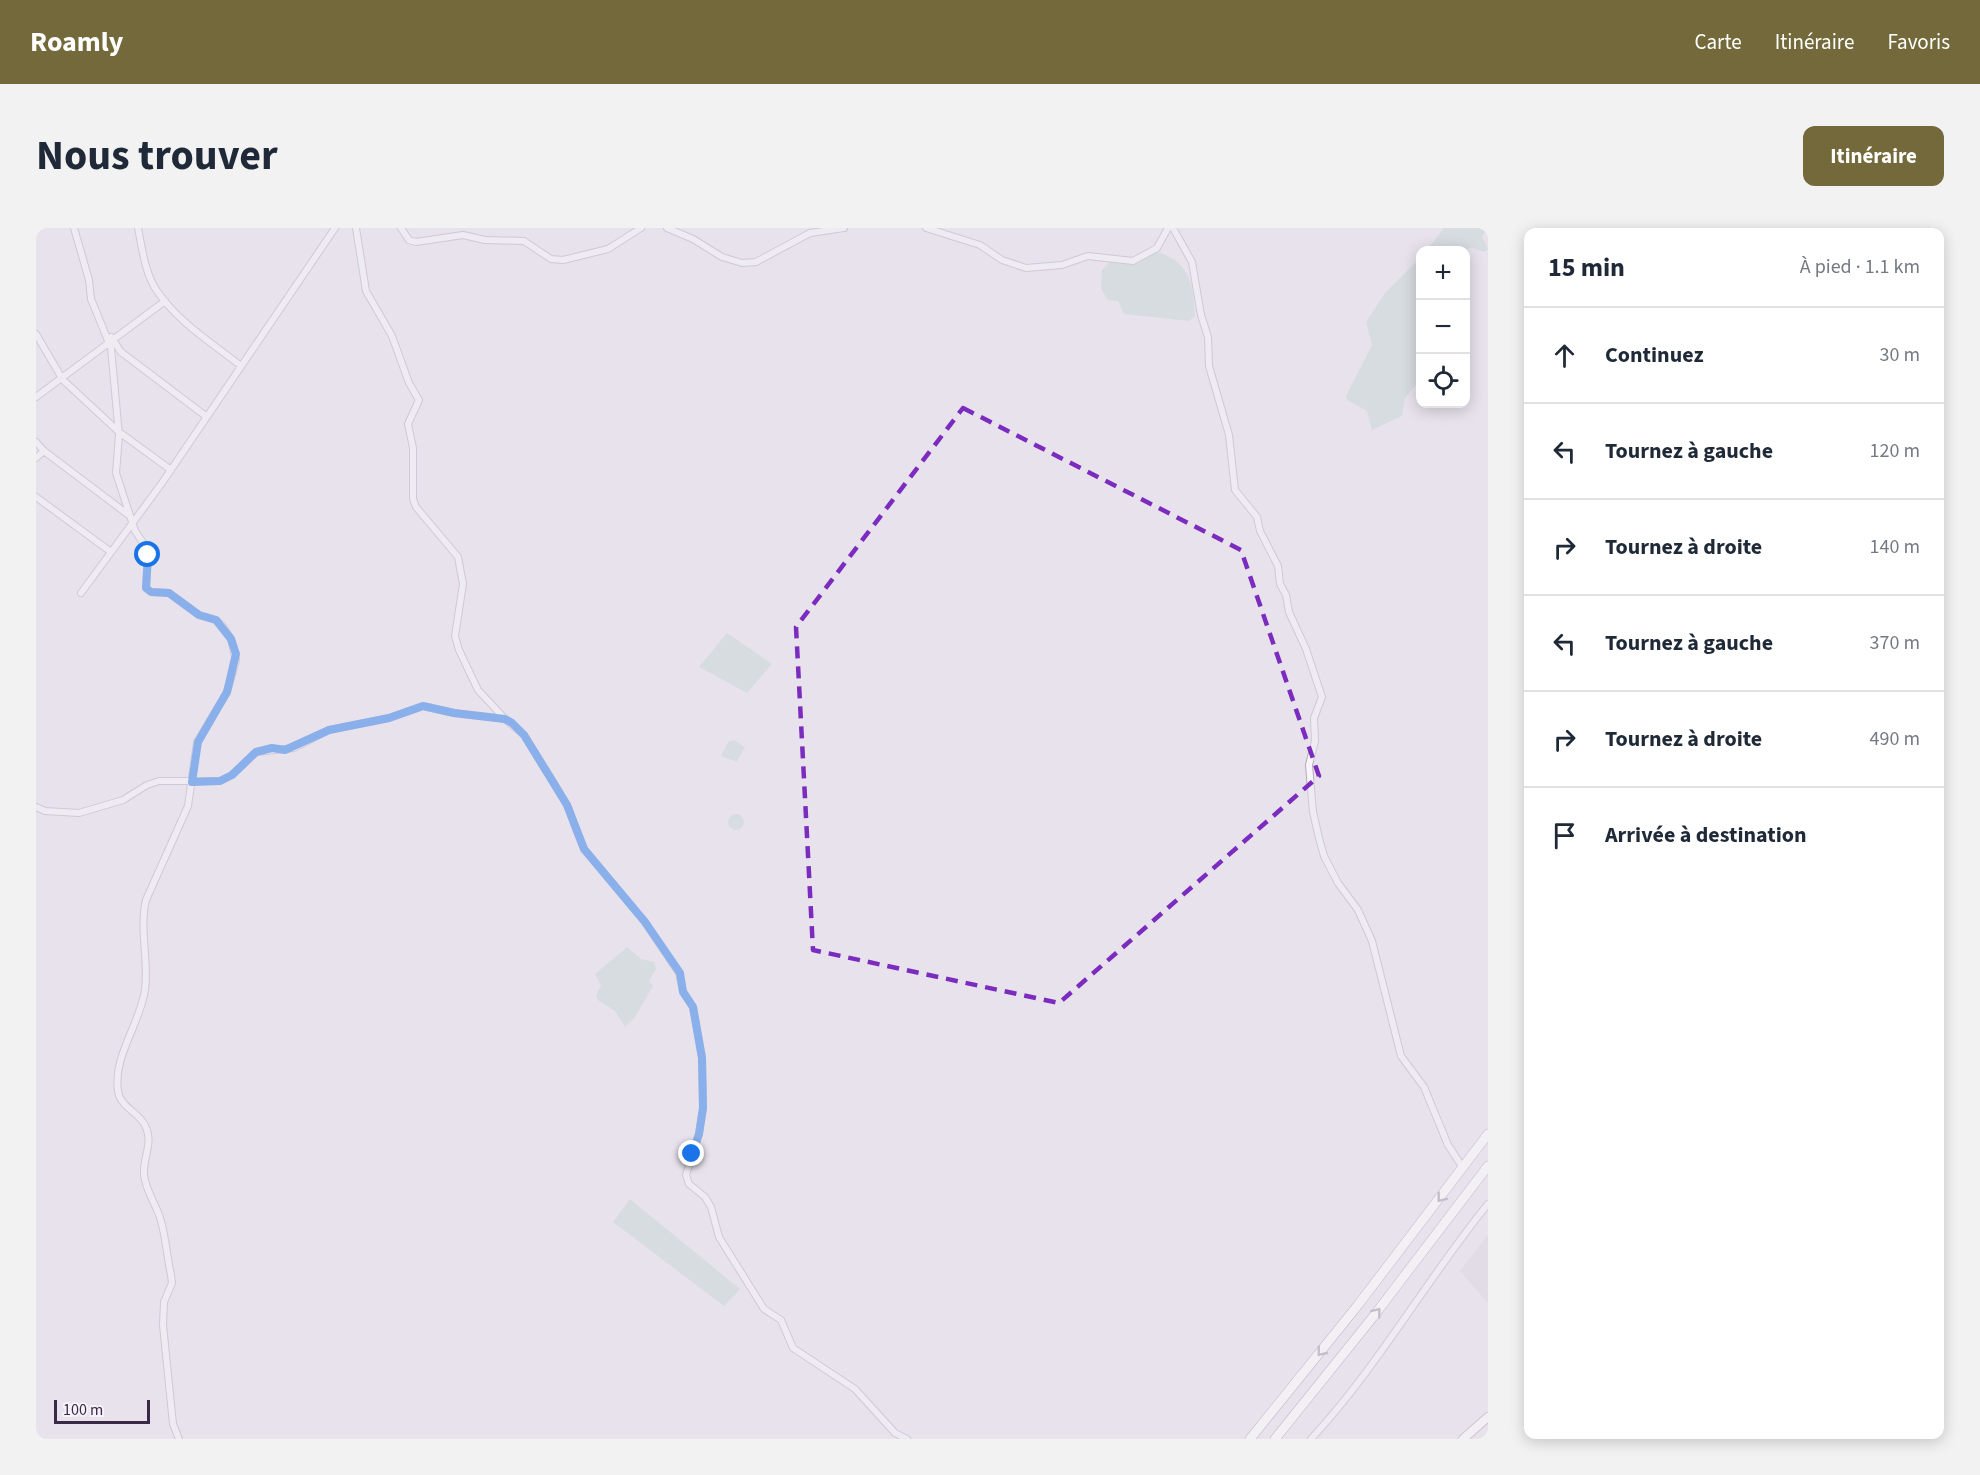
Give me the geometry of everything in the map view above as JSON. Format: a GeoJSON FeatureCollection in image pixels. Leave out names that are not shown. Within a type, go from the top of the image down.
{"type":"FeatureCollection","features":[{"type":"Feature","properties":{"kind":"highway"},"geometry":{"type":"LineString","coordinates":[[1250,1439],[1359,1305],[1488,1134]]}},
{"type":"Feature","properties":{"kind":"highway"},"geometry":{"type":"LineString","coordinates":[[1275,1439],[1373,1317],[1488,1166]]}},
{"type":"Feature","properties":{"kind":"highway"},"geometry":{"type":"LineString","coordinates":[[1463,1168],[1478,1180]]}},
{"type":"Feature","properties":{"kind":"main road"},"geometry":{"type":"LineString","coordinates":[[1463,1439],[1488,1417]]}},
{"type":"Feature","properties":{"kind":"street"},"geometry":{"type":"LineString","coordinates":[[74,228],[89,280],[91,299],[111,341],[121,352],[207,417]]}},
{"type":"Feature","properties":{"kind":"street"},"geometry":{"type":"LineString","coordinates":[[138,228],[146,264],[156,290],[181,318],[241,366]]}},
{"type":"Feature","properties":{"kind":"street"},"geometry":{"type":"LineString","coordinates":[[81,593],[132,520],[171,470],[335,228]]}},
{"type":"Feature","properties":{"kind":"street"},"geometry":{"type":"LineString","coordinates":[[356,228],[366,291],[392,336],[409,383],[419,400],[408,424],[413,448],[416,507],[458,557],[462,569],[463,584],[455,636],[459,650],[478,690],[506,720],[524,735],[567,805],[584,849],[645,922],[680,973],[683,992],[693,1007],[702,1058],[703,1108],[699,1134],[687,1175],[689,1184],[705,1197],[711,1207],[718,1237],[764,1309],[781,1320],[793,1348],[855,1389],[895,1433],[907,1439]]}},
{"type":"Feature","properties":{"kind":"street"},"geometry":{"type":"LineString","coordinates":[[401,228],[409,240],[416,242],[463,235],[485,240],[524,241],[550,259],[563,260],[608,249],[641,228]]}},
{"type":"Feature","properties":{"kind":"street"},"geometry":{"type":"LineString","coordinates":[[667,228],[693,239],[722,257],[742,263],[756,262],[810,233],[844,228]]}},
{"type":"Feature","properties":{"kind":"street"},"geometry":{"type":"LineString","coordinates":[[926,228],[980,245],[1002,260],[1026,268],[1062,265],[1088,256],[1133,261],[1157,248],[1170,228],[1192,262],[1201,315],[1208,337],[1209,366],[1229,435],[1235,490],[1257,517],[1260,531],[1278,566],[1289,612],[1306,649],[1322,696],[1314,718],[1315,741],[1309,765],[1313,812],[1324,856],[1338,883],[1359,910],[1372,941],[1391,1027],[1401,1056],[1424,1088],[1448,1145],[1463,1168]]}},
{"type":"Feature","properties":{"kind":"street"},"geometry":{"type":"LineString","coordinates":[[36,397],[165,300]]}},
{"type":"Feature","properties":{"kind":"street"},"geometry":{"type":"LineString","coordinates":[[36,334],[62,378],[119,432],[171,470]]}},
{"type":"Feature","properties":{"kind":"street"},"geometry":{"type":"LineString","coordinates":[[111,341],[119,432],[116,473],[132,520],[148,555],[146,588],[151,592],[169,593],[199,615],[216,620],[231,639],[236,654],[227,692],[198,742],[188,806],[144,907],[145,991],[127,1041],[117,1090],[120,1100],[144,1122],[148,1133],[143,1173],[161,1219],[171,1275],[172,1283],[164,1302],[163,1325],[173,1424],[179,1439]]}},
{"type":"Feature","properties":{"kind":"street"},"geometry":{"type":"LineString","coordinates":[[36,442],[44,452],[132,520]]}},
{"type":"Feature","properties":{"kind":"street"},"geometry":{"type":"LineString","coordinates":[[36,458],[44,452]]}},
{"type":"Feature","properties":{"kind":"street"},"geometry":{"type":"LineString","coordinates":[[36,497],[111,552]]}},
{"type":"Feature","properties":{"kind":"street"},"geometry":{"type":"LineString","coordinates":[[36,807],[45,811],[79,813],[123,800],[147,785],[159,781],[220,781],[232,775],[256,752],[272,748],[285,750],[329,730],[389,718],[423,706],[506,720]]}},
{"type":"Feature","properties":{"kind":"street"},"geometry":{"type":"LineString","coordinates":[[1311,1439],[1374,1364],[1453,1247],[1488,1204]]}},
{"type":"Feature","properties":{"kind":"highlighted area"},"geometry":{"type":"Polygon","coordinates":[[[963,408],[1241,550],[1319,776],[1059,1003],[813,950],[796,627],[963,408]]]}},
{"type":"Feature","properties":{"kind":"shaded area"},"geometry":{"type":"Polygon","coordinates":[[[1444,228],[1488,228],[1482,236],[1488,249],[1484,252],[1470,246],[1430,246],[1444,228]]]}},
{"type":"Feature","properties":{"kind":"shaded area"},"geometry":{"type":"Polygon","coordinates":[[[1156,252],[1176,261],[1188,275],[1195,316],[1189,321],[1124,314],[1118,301],[1108,300],[1101,289],[1102,270],[1109,263],[1133,261],[1156,252]]]}},
{"type":"Feature","properties":{"kind":"shaded area"},"geometry":{"type":"Polygon","coordinates":[[[1416,262],[1416,385],[1405,398],[1402,416],[1372,430],[1367,411],[1347,400],[1346,396],[1372,345],[1366,322],[1385,293],[1416,262]]]}},
{"type":"Feature","properties":{"kind":"shaded area"},"geometry":{"type":"Polygon","coordinates":[[[727,633],[772,664],[747,693],[699,667],[727,633]]]}},
{"type":"Feature","properties":{"kind":"shaded area"},"geometry":{"type":"Polygon","coordinates":[[[734,740],[745,747],[737,762],[721,756],[728,742],[734,740]]]}},
{"type":"Feature","properties":{"kind":"shaded area"},"geometry":{"type":"Polygon","coordinates":[[[736,814],[742,816],[744,822],[742,828],[736,830],[730,828],[728,822],[730,816],[736,814]]]}},
{"type":"Feature","properties":{"kind":"shaded area"},"geometry":{"type":"Polygon","coordinates":[[[627,947],[641,959],[654,962],[656,969],[649,981],[653,986],[635,1017],[625,1027],[615,1011],[598,1000],[596,995],[601,985],[595,974],[627,947]]]}},
{"type":"Feature","properties":{"kind":"shaded area"},"geometry":{"type":"Polygon","coordinates":[[[630,1199],[740,1289],[724,1306],[613,1222],[630,1199]]]}},
{"type":"Feature","properties":{"kind":"shaded area"},"geometry":{"type":"Polygon","coordinates":[[[1488,1235],[1488,1303],[1460,1271],[1488,1235]]]}},
{"type":"Feature","properties":{"kind":"route"},"geometry":{"type":"LineString","coordinates":[[148,555],[146,588],[151,592],[169,593],[199,615],[216,620],[231,639],[236,654],[227,692],[210,717],[198,742],[192,782],[220,781],[232,775],[256,752],[272,748],[285,750],[329,730],[389,718],[423,706],[454,713],[505,719],[524,735],[567,805],[584,849],[645,922],[680,973],[683,992],[693,1007],[702,1058],[703,1108],[699,1134],[692,1154]]}}]}
